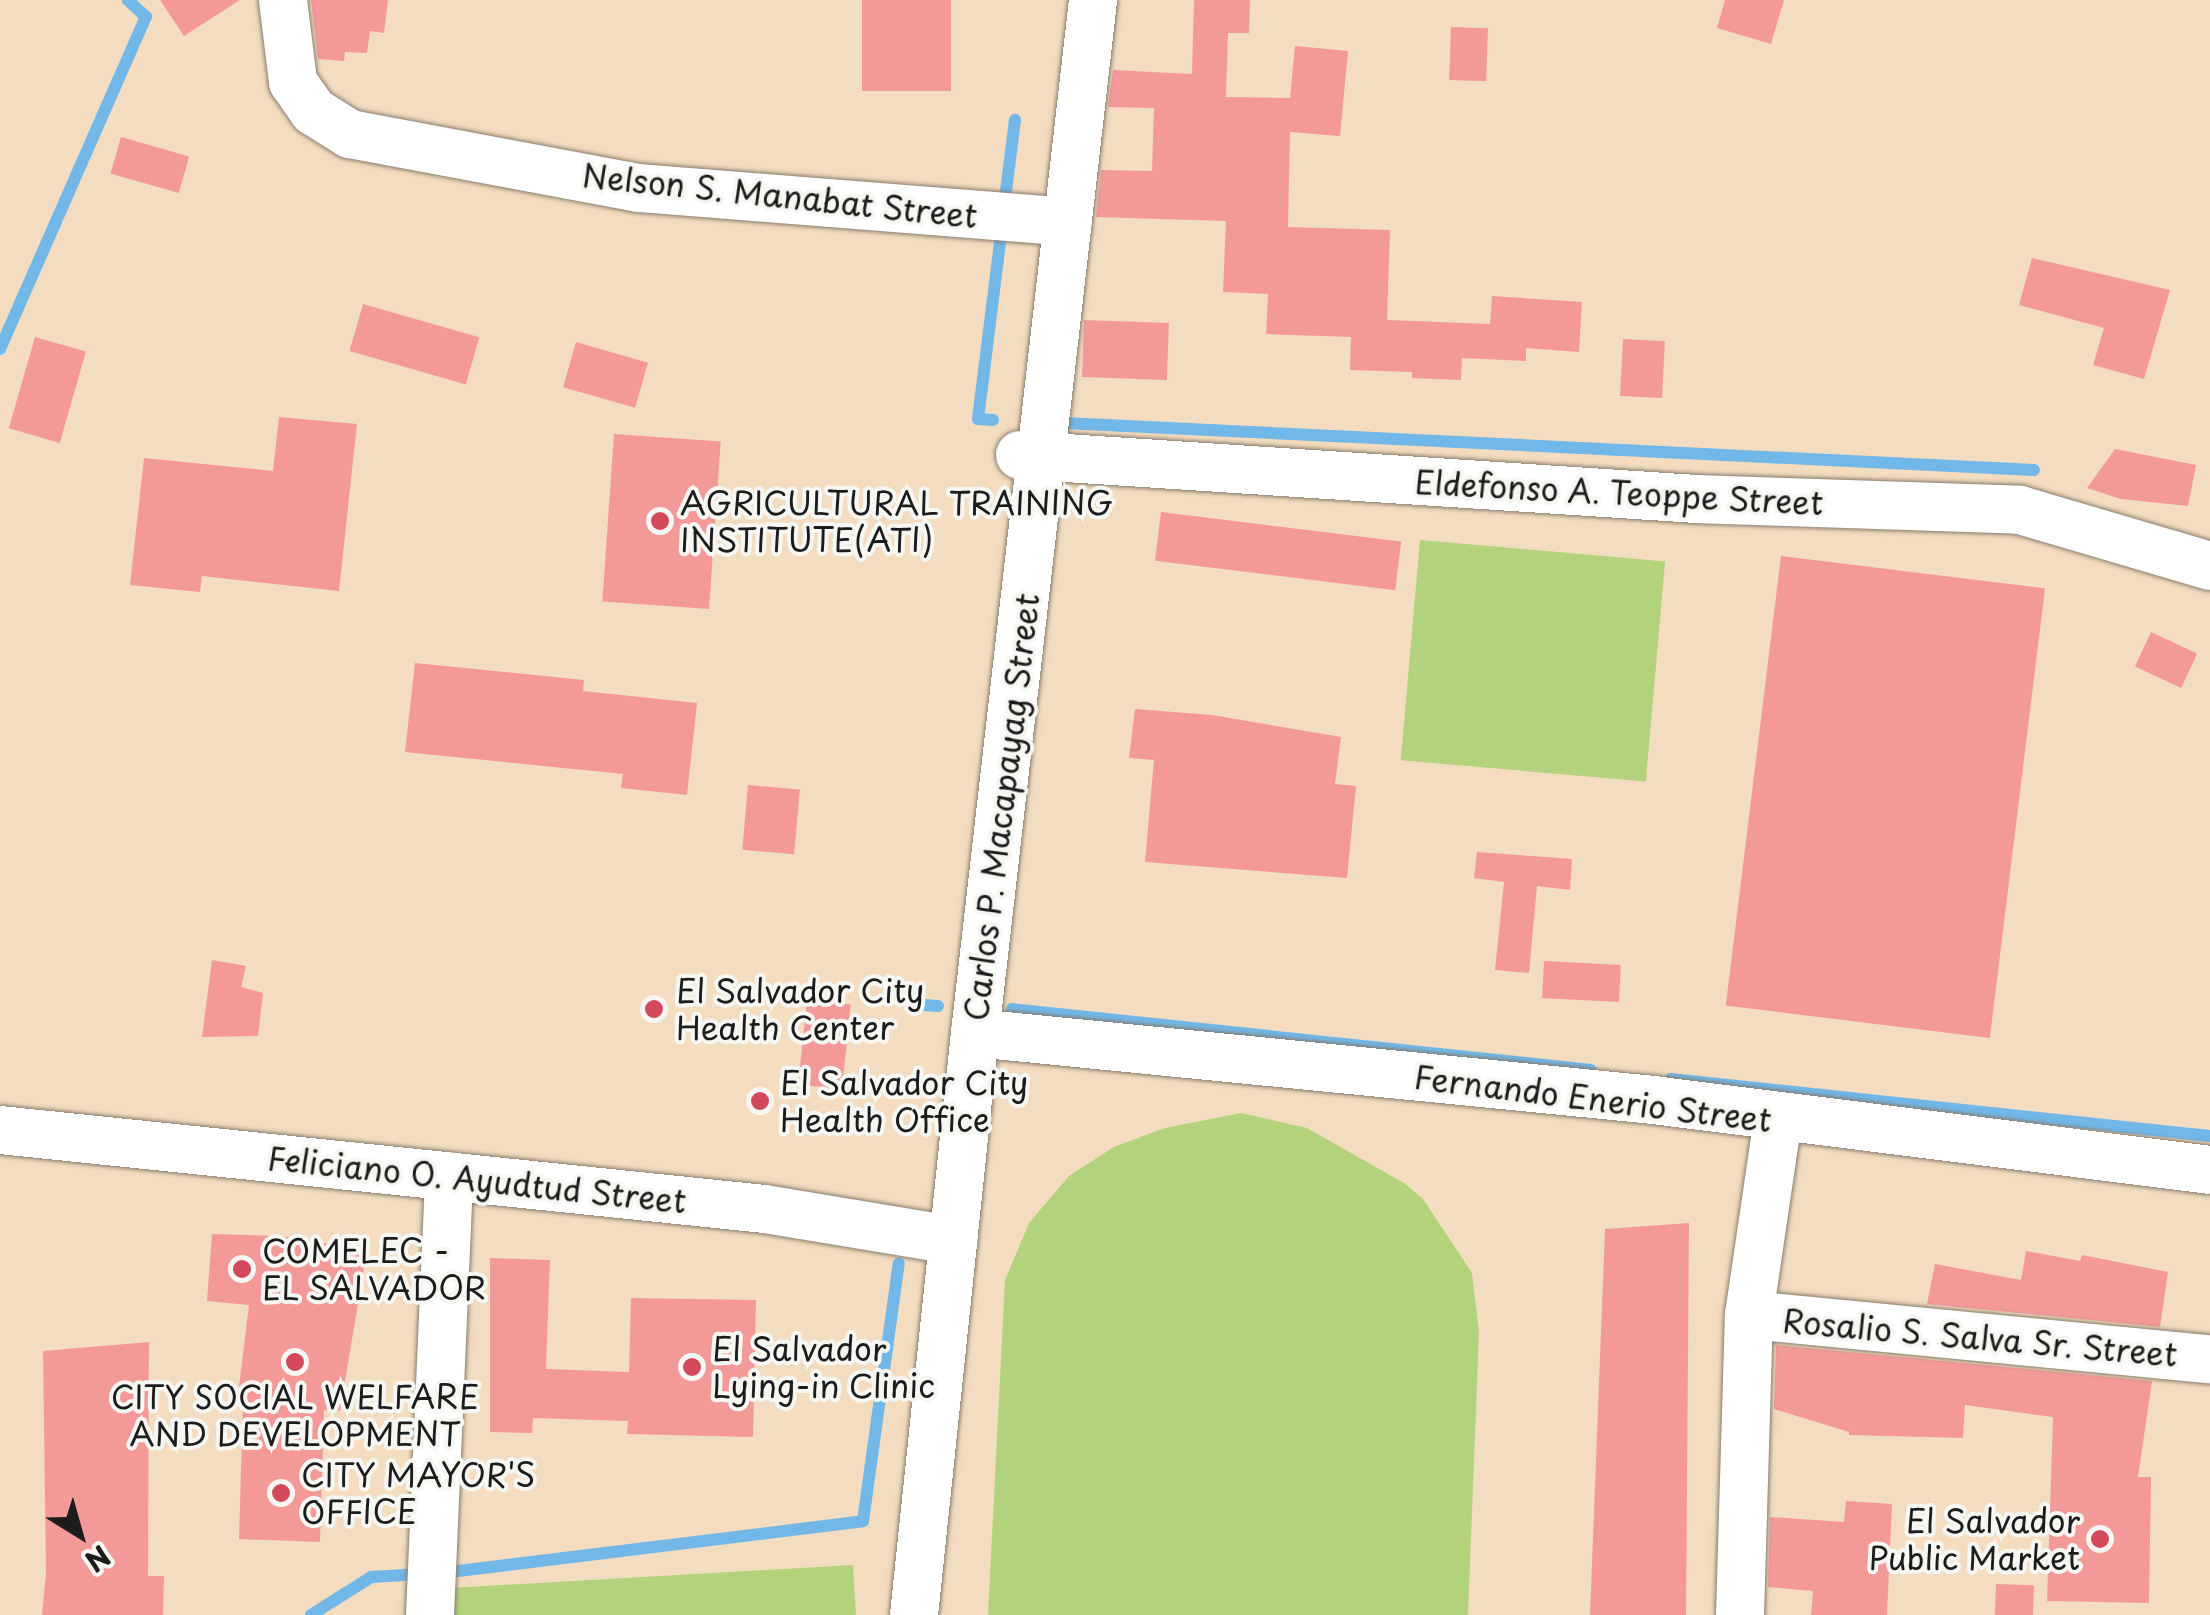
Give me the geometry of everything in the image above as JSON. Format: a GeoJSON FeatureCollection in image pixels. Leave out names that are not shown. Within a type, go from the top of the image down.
{"type":"FeatureCollection","features":[{"type":"Feature","properties":{"kind":"street","name":"Carlos P. Macapayag Street"},"geometry":{"type":"LineString","coordinates":[[914,1615],[1030,455],[1068,222],[1093,0]]}},
{"type":"Feature","properties":{"kind":"street","name":"Nelson S. Manabat Street"},"geometry":{"type":"LineString","coordinates":[[280,2],[293,82],[314,111],[350,134],[639,188],[1068,222]]}},
{"type":"Feature","properties":{"kind":"street","name":"Eldefonso A. Teoppe Street"},"geometry":{"type":"LineString","coordinates":[[1030,455],[1696,500],[2020,510],[2210,566]]}},
{"type":"Feature","properties":{"kind":"street","name":"Fernando Enerio Street"},"geometry":{"type":"LineString","coordinates":[[975,1033],[1652,1100],[1778,1119],[2210,1170]]}},
{"type":"Feature","properties":{"kind":"street"},"geometry":{"type":"LineString","coordinates":[[1740,1615],[1749,1315],[1778,1119]]}},
{"type":"Feature","properties":{"kind":"street","name":"Feliciano O. Ayudtud Street"},"geometry":{"type":"LineString","coordinates":[[0,1130],[765,1209],[953,1240]]}},
{"type":"Feature","properties":{"kind":"street"},"geometry":{"type":"LineString","coordinates":[[430,1601],[449,1176]]}},
{"type":"Feature","properties":{"kind":"street","name":"Rosalio S. Salva Sr. Street"},"geometry":{"type":"LineString","coordinates":[[1749,1315],[2210,1359]]}},
{"type":"Feature","properties":{"kind":"green space"},"geometry":{"type":"Polygon","coordinates":[[[1420,540],[1665,561],[1646,782],[1401,760],[1420,540]]]}},
{"type":"Feature","properties":{"kind":"green space"},"geometry":{"type":"Polygon","coordinates":[[[1241,1113],[1307,1128],[1404,1183],[1423,1199],[1472,1273],[1479,1332],[1468,1615],[988,1615],[1005,1280],[1029,1223],[1069,1176],[1114,1147],[1165,1128],[1241,1113]]]}},
{"type":"Feature","properties":{"kind":"green space"},"geometry":{"type":"Polygon","coordinates":[[[853,1565],[856,1615],[451,1615],[450,1588],[853,1565]]]}},
{"type":"Feature","properties":{"kind":"building"},"geometry":{"type":"Polygon","coordinates":[[[160,0],[240,0],[184,36],[160,0]]]}},
{"type":"Feature","properties":{"kind":"building"},"geometry":{"type":"Polygon","coordinates":[[[311,0],[388,0],[384,33],[370,31],[367,53],[345,52],[344,61],[318,59],[311,0]]]}},
{"type":"Feature","properties":{"kind":"building"},"geometry":{"type":"Polygon","coordinates":[[[862,0],[951,0],[951,91],[862,91],[862,0]]]}},
{"type":"Feature","properties":{"kind":"building"},"geometry":{"type":"Polygon","coordinates":[[[1194,0],[1250,0],[1249,33],[1228,33],[1226,97],[1290,98],[1295,46],[1348,51],[1340,136],[1290,132],[1288,227],[1390,230],[1387,320],[1490,324],[1492,296],[1582,302],[1579,352],[1526,348],[1526,361],[1462,358],[1461,380],[1412,378],[1412,372],[1350,370],[1351,337],[1266,334],[1268,294],[1223,292],[1226,221],[1096,217],[1101,170],[1152,171],[1154,108],[1108,107],[1113,70],[1192,74],[1194,0]]]}},
{"type":"Feature","properties":{"kind":"building"},"geometry":{"type":"Polygon","coordinates":[[[1725,0],[1784,0],[1771,44],[1717,28],[1725,0]]]}},
{"type":"Feature","properties":{"kind":"building"},"geometry":{"type":"Polygon","coordinates":[[[1451,27],[1488,28],[1486,81],[1449,80],[1451,27]]]}},
{"type":"Feature","properties":{"kind":"building"},"geometry":{"type":"Polygon","coordinates":[[[121,137],[189,157],[179,193],[111,174],[121,137]]]}},
{"type":"Feature","properties":{"kind":"building"},"geometry":{"type":"Polygon","coordinates":[[[2032,258],[2170,290],[2144,379],[2093,365],[2104,328],[2019,305],[2032,258]]]}},
{"type":"Feature","properties":{"kind":"building"},"geometry":{"type":"Polygon","coordinates":[[[363,304],[479,337],[466,384],[349,351],[363,304]]]}},
{"type":"Feature","properties":{"kind":"building"},"geometry":{"type":"Polygon","coordinates":[[[1084,320],[1169,323],[1167,380],[1082,377],[1084,320]]]}},
{"type":"Feature","properties":{"kind":"building"},"geometry":{"type":"Polygon","coordinates":[[[35,337],[86,352],[60,443],[9,428],[35,337]]]}},
{"type":"Feature","properties":{"kind":"building"},"geometry":{"type":"Polygon","coordinates":[[[1623,339],[1665,341],[1662,398],[1620,396],[1623,339]]]}},
{"type":"Feature","properties":{"kind":"building"},"geometry":{"type":"Polygon","coordinates":[[[576,342],[648,363],[635,408],[563,387],[576,342]]]}},
{"type":"Feature","properties":{"kind":"building"},"geometry":{"type":"Polygon","coordinates":[[[279,417],[357,424],[339,591],[202,576],[200,592],[130,585],[144,458],[273,471],[279,417]]]}},
{"type":"Feature","properties":{"kind":"building","name":"AGRICULTURAL TRAINING INSTITUTE(ATI)"},"geometry":{"type":"Polygon","coordinates":[[[614,434],[721,441],[709,609],[602,602],[614,434]]]}},
{"type":"Feature","properties":{"kind":"building"},"geometry":{"type":"Polygon","coordinates":[[[2115,449],[2196,465],[2188,506],[2121,499],[2087,488],[2115,449]]]}},
{"type":"Feature","properties":{"kind":"building"},"geometry":{"type":"Polygon","coordinates":[[[1161,512],[1401,541],[1395,590],[1155,561],[1161,512]]]}},
{"type":"Feature","properties":{"kind":"building"},"geometry":{"type":"Polygon","coordinates":[[[1781,556],[2045,588],[1990,1038],[1726,1006],[1781,556]]]}},
{"type":"Feature","properties":{"kind":"building"},"geometry":{"type":"Polygon","coordinates":[[[2151,632],[2197,654],[2181,688],[2135,666],[2151,632]]]}},
{"type":"Feature","properties":{"kind":"building"},"geometry":{"type":"Polygon","coordinates":[[[415,663],[584,680],[583,691],[697,703],[687,795],[621,788],[623,774],[405,752],[415,663]]]}},
{"type":"Feature","properties":{"kind":"building"},"geometry":{"type":"Polygon","coordinates":[[[1135,709],[1212,715],[1341,737],[1335,784],[1356,786],[1347,878],[1145,862],[1154,760],[1129,758],[1135,709]]]}},
{"type":"Feature","properties":{"kind":"building"},"geometry":{"type":"Polygon","coordinates":[[[748,785],[800,790],[794,854],[742,850],[748,785]]]}},
{"type":"Feature","properties":{"kind":"building"},"geometry":{"type":"Polygon","coordinates":[[[1477,852],[1572,859],[1570,890],[1537,886],[1529,973],[1495,970],[1504,882],[1474,878],[1477,852]]]}},
{"type":"Feature","properties":{"kind":"building"},"geometry":{"type":"Polygon","coordinates":[[[212,960],[246,966],[241,987],[263,993],[258,1036],[202,1037],[212,960]]]}},
{"type":"Feature","properties":{"kind":"building"},"geometry":{"type":"Polygon","coordinates":[[[1544,961],[1621,965],[1619,1002],[1542,998],[1544,961]]]}},
{"type":"Feature","properties":{"kind":"building"},"geometry":{"type":"Polygon","coordinates":[[[807,1000],[851,1005],[842,1089],[798,1085],[807,1000]]]}},
{"type":"Feature","properties":{"kind":"building"},"geometry":{"type":"Polygon","coordinates":[[[1689,1223],[1686,1615],[1590,1615],[1605,1229],[1689,1223]]]}},
{"type":"Feature","properties":{"kind":"building"},"geometry":{"type":"Polygon","coordinates":[[[212,1234],[280,1236],[367,1250],[340,1411],[324,1410],[320,1542],[239,1539],[243,1403],[237,1403],[249,1305],[207,1301],[212,1234]]]}},
{"type":"Feature","properties":{"kind":"building"},"geometry":{"type":"Polygon","coordinates":[[[2026,1251],[2080,1261],[2082,1255],[2168,1272],[2160,1327],[1927,1304],[1935,1264],[2021,1280],[2026,1251]]]}},
{"type":"Feature","properties":{"kind":"building"},"geometry":{"type":"Polygon","coordinates":[[[490,1258],[550,1260],[546,1369],[629,1372],[631,1298],[756,1300],[753,1437],[627,1434],[628,1421],[533,1418],[532,1433],[490,1432],[490,1258]]]}},
{"type":"Feature","properties":{"kind":"building"},"geometry":{"type":"Polygon","coordinates":[[[149,1342],[148,1576],[164,1576],[163,1615],[42,1615],[46,1573],[43,1351],[149,1342]]]}},
{"type":"Feature","properties":{"kind":"building"},"geometry":{"type":"Polygon","coordinates":[[[1776,1345],[2152,1381],[2138,1477],[2151,1477],[2149,1603],[2047,1601],[2053,1417],[1965,1405],[1963,1438],[1849,1435],[1774,1409],[1776,1345]]]}},
{"type":"Feature","properties":{"kind":"building"},"geometry":{"type":"Polygon","coordinates":[[[1846,1501],[1892,1504],[1887,1615],[1811,1615],[1813,1591],[1768,1587],[1770,1517],[1844,1522],[1846,1501]]]}},
{"type":"Feature","properties":{"kind":"building"},"geometry":{"type":"Polygon","coordinates":[[[1996,1584],[2034,1585],[2033,1615],[1995,1615],[1996,1584]]]}},
{"type":"Feature","properties":{"kind":"waterway"},"geometry":{"type":"LineString","coordinates":[[0,349],[146,17],[128,0]]}},
{"type":"Feature","properties":{"kind":"waterway"},"geometry":{"type":"LineString","coordinates":[[1004,207],[1015,120]]}},
{"type":"Feature","properties":{"kind":"waterway"},"geometry":{"type":"LineString","coordinates":[[993,420],[978,419],[1002,227]]}},
{"type":"Feature","properties":{"kind":"waterway"},"geometry":{"type":"LineString","coordinates":[[1064,423],[2034,470]]}},
{"type":"Feature","properties":{"kind":"waterway"},"geometry":{"type":"LineString","coordinates":[[924,1005],[938,1006]]}},
{"type":"Feature","properties":{"kind":"waterway"},"geometry":{"type":"LineString","coordinates":[[1012,1009],[1591,1070]]}},
{"type":"Feature","properties":{"kind":"waterway"},"geometry":{"type":"LineString","coordinates":[[1671,1079],[2210,1136]]}},
{"type":"Feature","properties":{"kind":"waterway"},"geometry":{"type":"LineString","coordinates":[[442,1573],[863,1521],[899,1263]]}},
{"type":"Feature","properties":{"kind":"waterway"},"geometry":{"type":"LineString","coordinates":[[311,1615],[371,1577],[422,1574]]}},
{"type":"Feature","properties":{"kind":"place","name":"AGRICULTURAL TRAINING INSTITUTE(ATI)"},"geometry":{"type":"Point","coordinates":[660,521]}},
{"type":"Feature","properties":{"kind":"place","name":"El Salvador City Health Center"},"geometry":{"type":"Point","coordinates":[654,1009]}},
{"type":"Feature","properties":{"kind":"place","name":"El Salvador City Health Office"},"geometry":{"type":"Point","coordinates":[760,1101]}},
{"type":"Feature","properties":{"kind":"place","name":"COMELEC - EL SALVADOR"},"geometry":{"type":"Point","coordinates":[242,1269]}},
{"type":"Feature","properties":{"kind":"place","name":"CITY SOCIAL WELFARE AND DEVELOPMENT"},"geometry":{"type":"Point","coordinates":[295,1362]}},
{"type":"Feature","properties":{"kind":"place","name":"El Salvador Lying-in Clinic"},"geometry":{"type":"Point","coordinates":[692,1367]}},
{"type":"Feature","properties":{"kind":"place","name":"CITY MAYOR'S OFFICE"},"geometry":{"type":"Point","coordinates":[281,1493]}},
{"type":"Feature","properties":{"kind":"place","name":"El Salvador Public Market"},"geometry":{"type":"Point","coordinates":[2100,1539]}}]}
